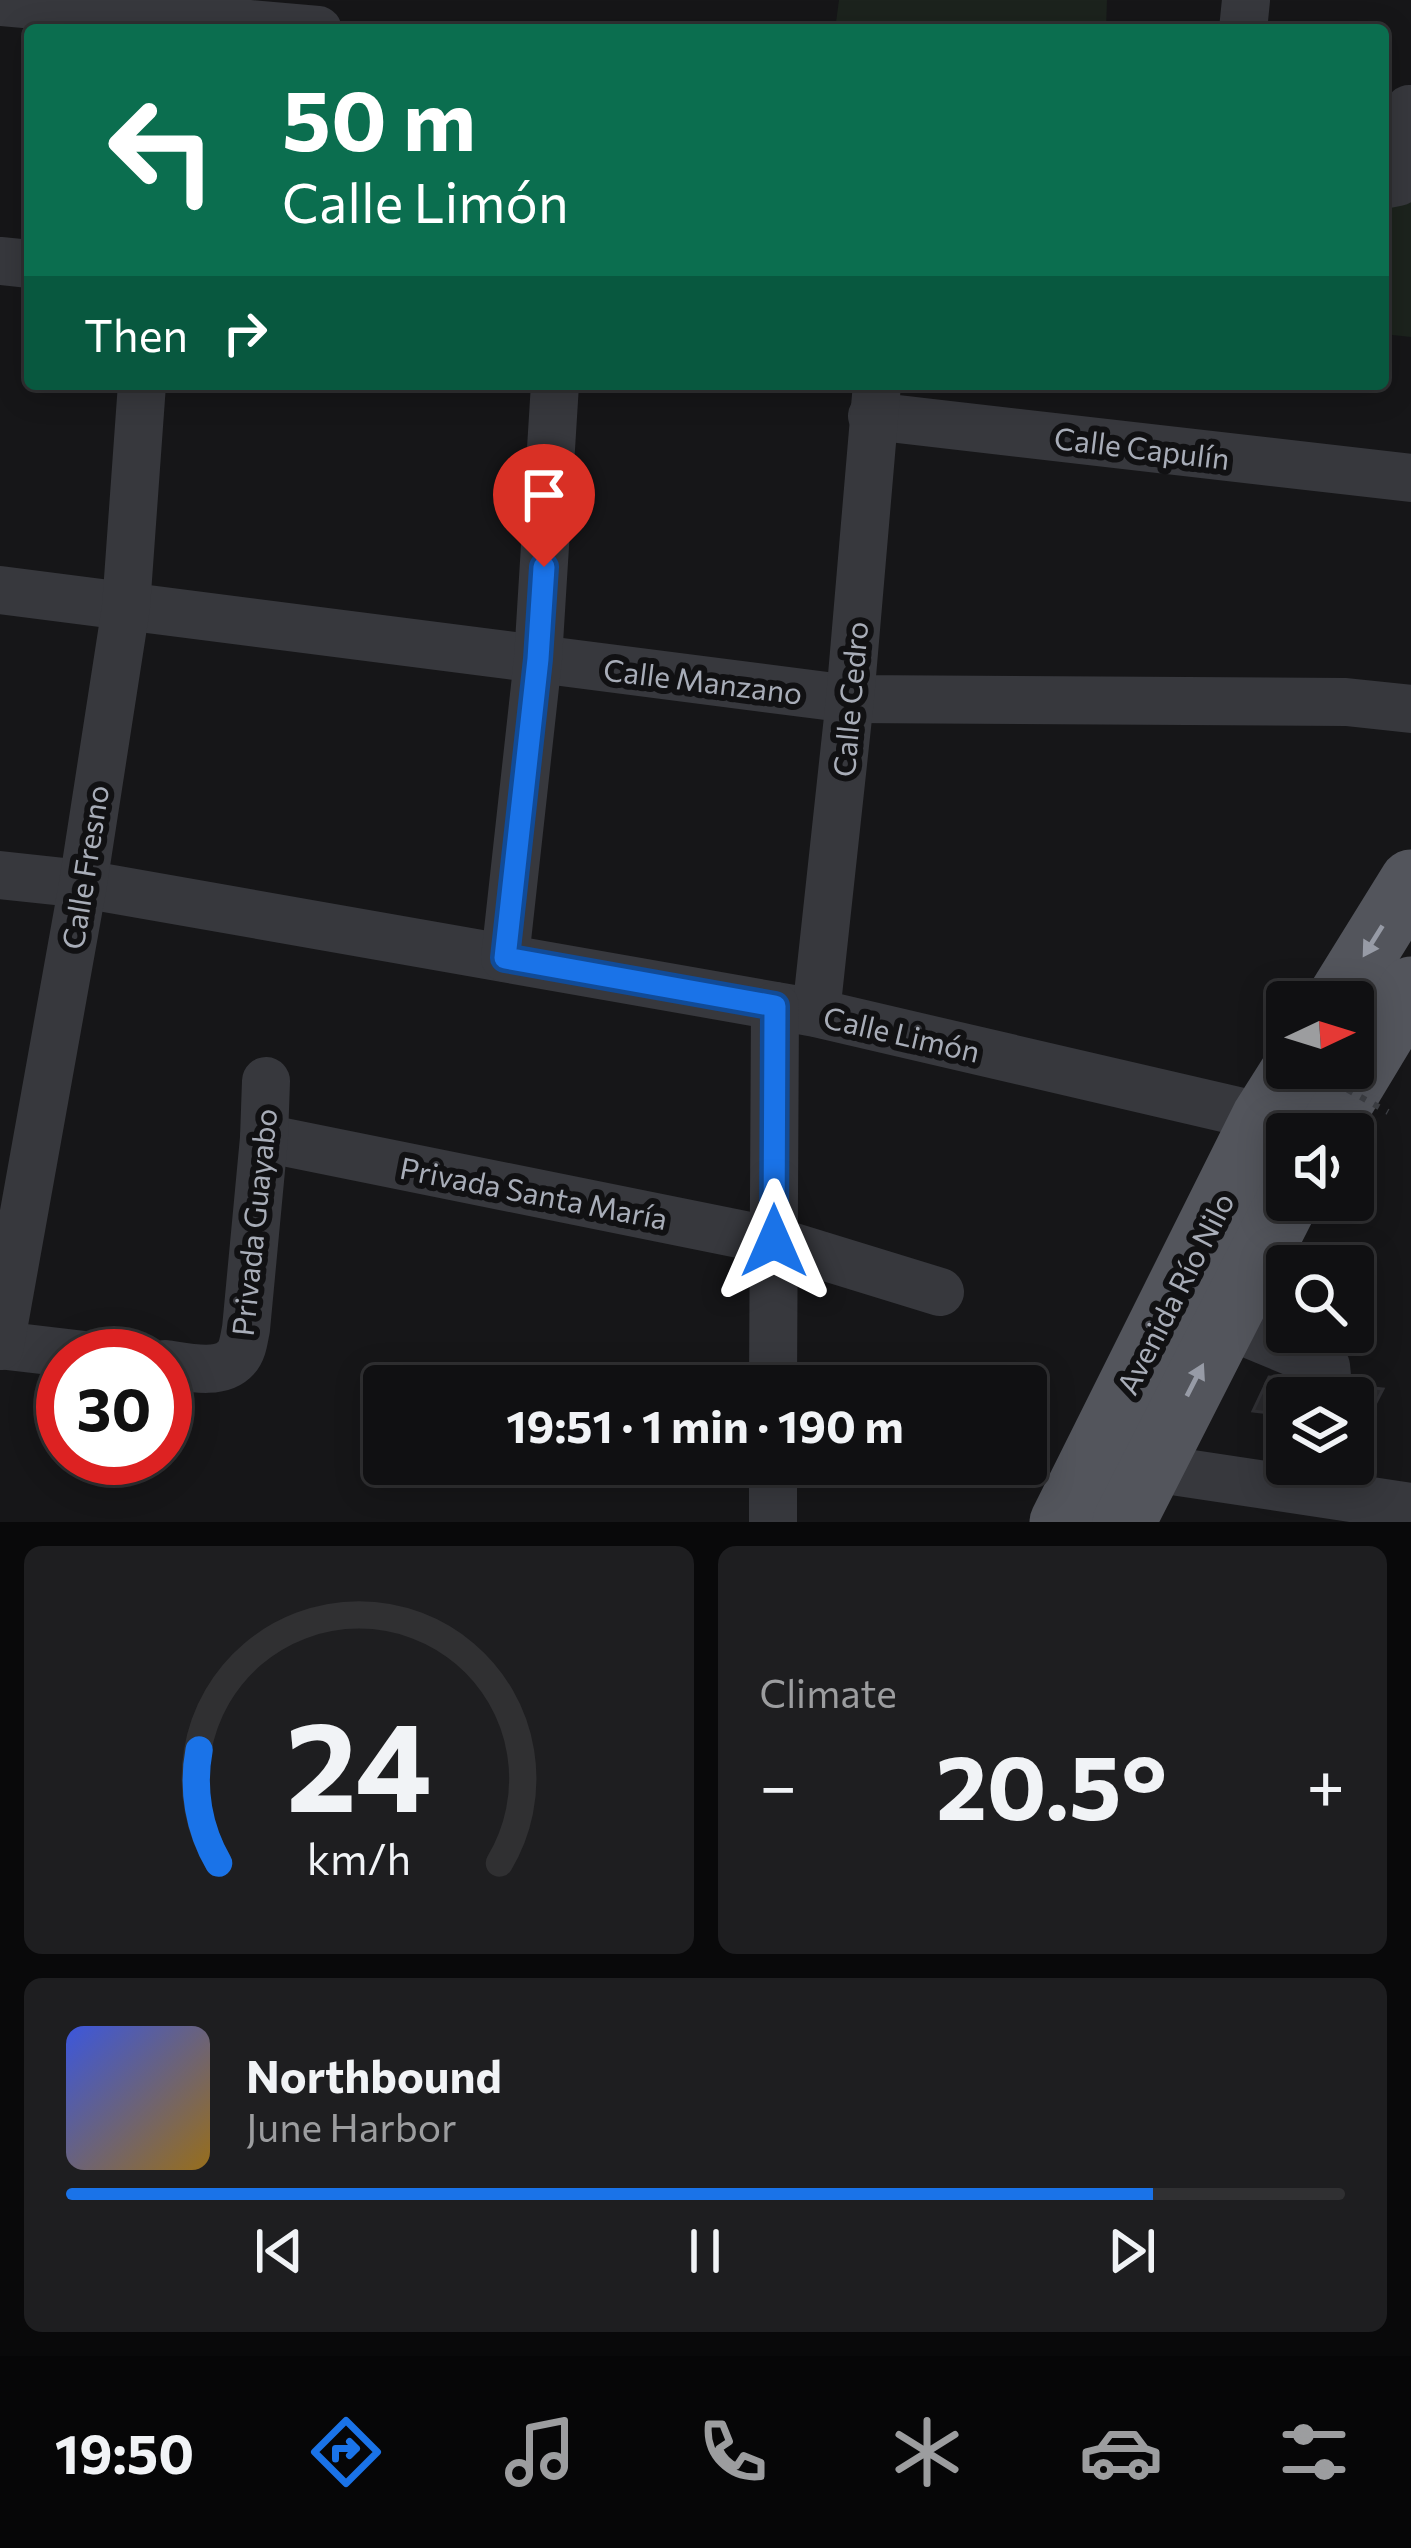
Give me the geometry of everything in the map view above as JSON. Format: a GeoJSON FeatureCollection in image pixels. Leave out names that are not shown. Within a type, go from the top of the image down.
{"type":"FeatureCollection","features":[{"type":"Feature","properties":{"kind":"main road"},"geometry":{"type":"LineString","coordinates":[[1349,981],[1411,881]]}},
{"type":"Feature","properties":{"kind":"main road"},"geometry":{"type":"LineString","coordinates":[[1335,1113],[1411,988]]}},
{"type":"Feature","properties":{"kind":"main road","name":"Avenida Río Nilo"},"geometry":{"type":"LineString","coordinates":[[1122,1482],[1286,1106]]}},
{"type":"Feature","properties":{"kind":"main road","name":"Avenida Río Nilo"},"geometry":{"type":"LineString","coordinates":[[1061,1522],[1122,1482],[1225,1324],[1277,1221]]}},
{"type":"Feature","properties":{"kind":"street"},"geometry":{"type":"LineString","coordinates":[[0,2],[261,24]]}},
{"type":"Feature","properties":{"kind":"street"},"geometry":{"type":"LineString","coordinates":[[1389,184],[1398,182],[1406,170],[1401,108]]}},
{"type":"Feature","properties":{"kind":"street","name":"Calle Fresno"},"geometry":{"type":"LineString","coordinates":[[0,1346],[126,607],[142,390]]}},
{"type":"Feature","properties":{"kind":"street"},"geometry":{"type":"LineString","coordinates":[[505,958],[538,659],[555,390]]}},
{"type":"Feature","properties":{"kind":"street","name":"Calle Capulín"},"geometry":{"type":"LineString","coordinates":[[874,400],[1411,478]]}},
{"type":"Feature","properties":{"kind":"street","name":"Calle Cedro"},"geometry":{"type":"LineString","coordinates":[[773,1365],[774,1241],[796,1010],[850,699],[874,400]]}},
{"type":"Feature","properties":{"kind":"street","name":"Calle Manzano"},"geometry":{"type":"LineString","coordinates":[[0,590],[850,699],[1346,702],[1411,709]]}},
{"type":"Feature","properties":{"kind":"street","name":"Calle Limón"},"geometry":{"type":"LineString","coordinates":[[0,875],[82,884],[796,1010],[1286,1106]]}},
{"type":"Feature","properties":{"kind":"street","name":"Privada Guayabo"},"geometry":{"type":"LineString","coordinates":[[192,1368],[233,1361],[246,1329],[266,1081]]}},
{"type":"Feature","properties":{"kind":"street","name":"Privada Santa María"},"geometry":{"type":"LineString","coordinates":[[265,1138],[774,1241],[940,1292]]}},
{"type":"Feature","properties":{"kind":"street"},"geometry":{"type":"LineString","coordinates":[[1225,1324],[1326,1366],[1326,1377]]}},
{"type":"Feature","properties":{"kind":"street"},"geometry":{"type":"LineString","coordinates":[[0,1346],[36,1350]]}},
{"type":"Feature","properties":{"kind":"street"},"geometry":{"type":"LineString","coordinates":[[1122,1482],[1266,1471]]}},
{"type":"Feature","properties":{"kind":"street"},"geometry":{"type":"LineString","coordinates":[[772,1522],[773,1485]]}},
{"type":"Feature","properties":{"kind":"street"},"geometry":{"type":"LineString","coordinates":[[1333,1485],[1411,1507]]}},
{"type":"Feature","properties":{"kind":"path"},"geometry":{"type":"LineString","coordinates":[[1346,1089],[1388,1112]]}},
{"type":"Feature","properties":{"kind":"shaded area"},"geometry":{"type":"Polygon","coordinates":[[[839,0],[1107,0],[1106,24],[836,24],[839,0]]]}},
{"type":"Feature","properties":{"kind":"shaded area"},"geometry":{"type":"Polygon","coordinates":[[[1389,92],[1411,94],[1411,337],[1389,335],[1389,92]]]}},
{"type":"Feature","properties":{"kind":"building"},"geometry":{"type":"Polygon","coordinates":[[[1266,1383],[1266,1413],[1253,1411],[1266,1383]]]}},
{"type":"Feature","properties":{"kind":"route"},"geometry":{"type":"LineString","coordinates":[[544,567],[505,958],[775,1006],[774,1241]]}}]}
